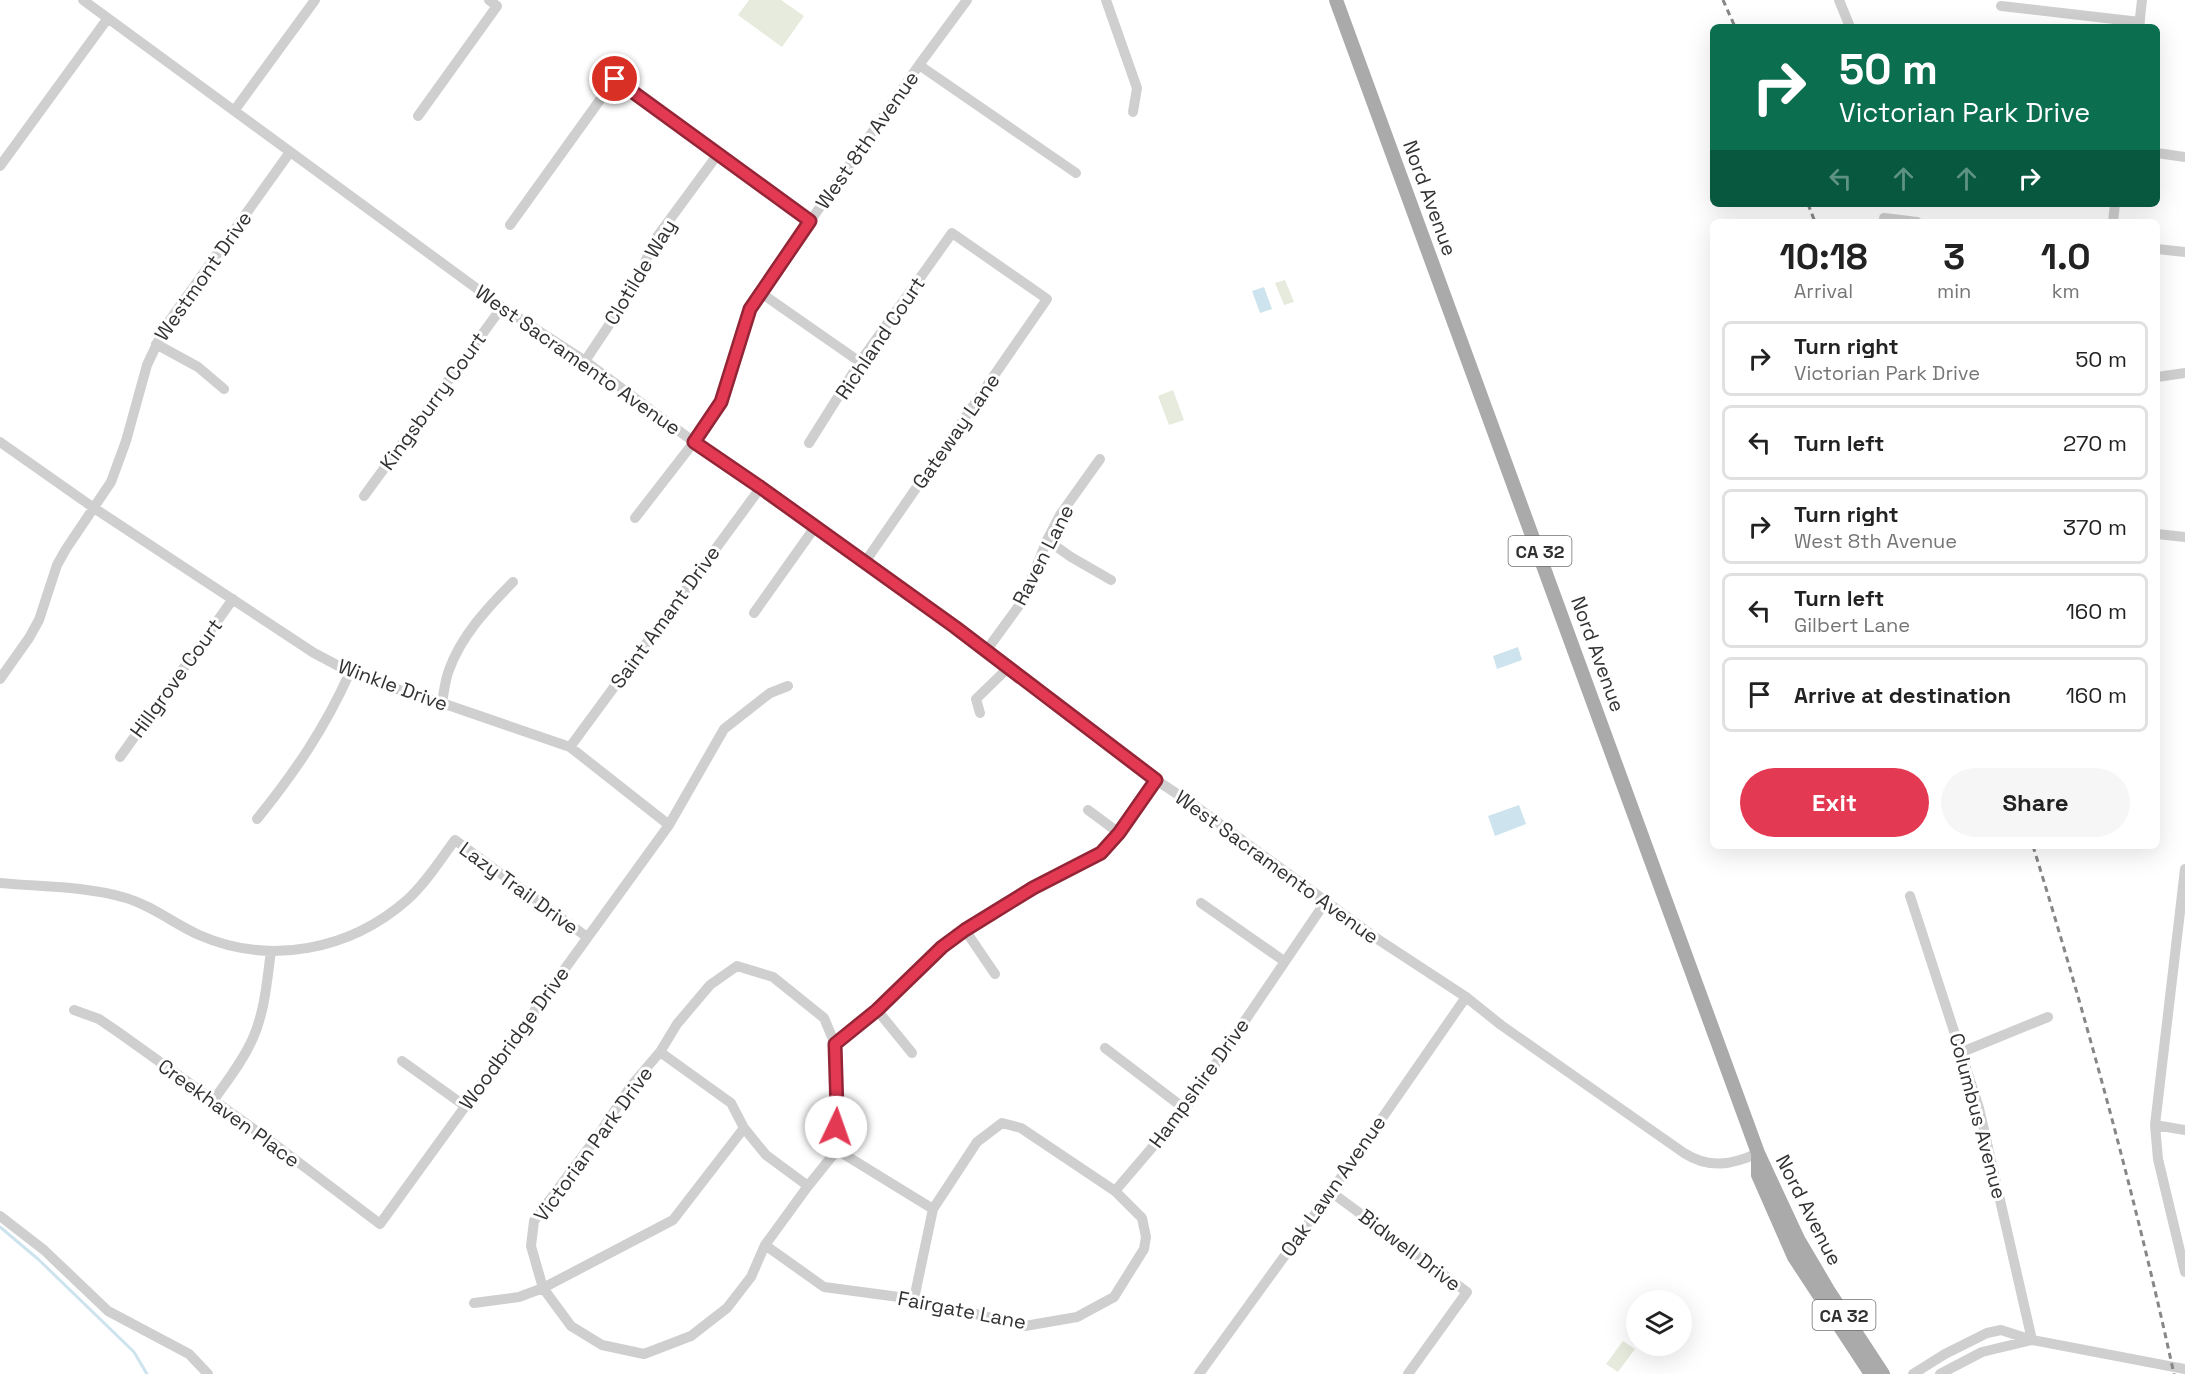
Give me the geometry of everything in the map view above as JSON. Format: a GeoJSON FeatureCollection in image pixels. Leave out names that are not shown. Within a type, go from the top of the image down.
{"type":"FeatureCollection","features":[{"type":"Feature","properties":{"kind":"main road","name":"Nord Avenue"},"geometry":{"type":"LineString","coordinates":[[1336,0],[1758,1153],[1798,1239],[1883,1374]]}},
{"type":"Feature","properties":{"kind":"main road","name":"Nord Avenue"},"geometry":{"type":"LineString","coordinates":[[1758,1153],[1758,1175],[1794,1257],[1871,1374]]}},
{"type":"Feature","properties":{"kind":"street","name":"West Sacramento Avenue"},"geometry":{"type":"LineString","coordinates":[[83,0],[502,307],[585,361],[694,442],[865,562],[1156,780],[1194,805],[1379,940],[1466,997],[1501,1025],[1697,1161],[1718,1164],[1741,1161],[1758,1153]]}},
{"type":"Feature","properties":{"kind":"street"},"geometry":{"type":"LineString","coordinates":[[234,111],[315,0]]}},
{"type":"Feature","properties":{"kind":"street","name":"West 8th Avenue"},"geometry":{"type":"LineString","coordinates":[[635,518],[694,442],[721,402],[750,309],[919,65],[967,0]]}},
{"type":"Feature","properties":{"kind":"street"},"geometry":{"type":"LineString","coordinates":[[1106,0],[1137,88],[1133,112]]}},
{"type":"Feature","properties":{"kind":"street"},"geometry":{"type":"LineString","coordinates":[[1839,0],[1849,24]]}},
{"type":"Feature","properties":{"kind":"street"},"geometry":{"type":"LineString","coordinates":[[2140,24],[2142,0]]}},
{"type":"Feature","properties":{"kind":"street"},"geometry":{"type":"LineString","coordinates":[[418,116],[493,3]]}},
{"type":"Feature","properties":{"kind":"street"},"geometry":{"type":"LineString","coordinates":[[2001,6],[2133,24]]}},
{"type":"Feature","properties":{"kind":"street"},"geometry":{"type":"LineString","coordinates":[[0,166],[108,18]]}},
{"type":"Feature","properties":{"kind":"street"},"geometry":{"type":"LineString","coordinates":[[919,65],[1076,173]]}},
{"type":"Feature","properties":{"kind":"street"},"geometry":{"type":"LineString","coordinates":[[510,225],[615,79],[810,221]]}},
{"type":"Feature","properties":{"kind":"street","name":"Westmont Drive"},"geometry":{"type":"LineString","coordinates":[[0,679],[39,620],[57,566],[66,549],[111,482],[147,365],[156,344],[176,311],[290,152]]}},
{"type":"Feature","properties":{"kind":"street","name":"Clotilde Way"},"geometry":{"type":"LineString","coordinates":[[585,361],[636,286],[654,241],[718,154]]}},
{"type":"Feature","properties":{"kind":"street"},"geometry":{"type":"LineString","coordinates":[[2160,154],[2185,158]]}},
{"type":"Feature","properties":{"kind":"street"},"geometry":{"type":"LineString","coordinates":[[1884,218],[1892,219]]}},
{"type":"Feature","properties":{"kind":"street","name":"Gateway Lane"},"geometry":{"type":"LineString","coordinates":[[865,562],[1047,298],[952,233]]}},
{"type":"Feature","properties":{"kind":"street","name":"Richland Court"},"geometry":{"type":"LineString","coordinates":[[809,443],[860,362],[952,233]]}},
{"type":"Feature","properties":{"kind":"street"},"geometry":{"type":"LineString","coordinates":[[2160,249],[2185,252]]}},
{"type":"Feature","properties":{"kind":"street"},"geometry":{"type":"LineString","coordinates":[[761,293],[860,362]]}},
{"type":"Feature","properties":{"kind":"street","name":"Kingsburry Court"},"geometry":{"type":"LineString","coordinates":[[364,496],[502,307]]}},
{"type":"Feature","properties":{"kind":"street"},"geometry":{"type":"LineString","coordinates":[[156,344],[198,367],[224,389]]}},
{"type":"Feature","properties":{"kind":"street"},"geometry":{"type":"LineString","coordinates":[[2160,377],[2185,373]]}},
{"type":"Feature","properties":{"kind":"street"},"geometry":{"type":"LineString","coordinates":[[0,442],[94,508]]}},
{"type":"Feature","properties":{"kind":"street","name":"Raven Lane"},"geometry":{"type":"LineString","coordinates":[[986,651],[1023,600],[1047,540],[1060,515],[1100,459]]}},
{"type":"Feature","properties":{"kind":"street","name":"Saint Amant Drive"},"geometry":{"type":"LineString","coordinates":[[570,747],[760,487]]}},
{"type":"Feature","properties":{"kind":"street","name":"Winkle Drive"},"geometry":{"type":"LineString","coordinates":[[94,508],[314,653],[350,672],[406,693],[570,747],[669,825]]}},
{"type":"Feature","properties":{"kind":"street"},"geometry":{"type":"LineString","coordinates":[[754,613],[815,528]]}},
{"type":"Feature","properties":{"kind":"street"},"geometry":{"type":"LineString","coordinates":[[2160,534],[2185,537]]}},
{"type":"Feature","properties":{"kind":"street"},"geometry":{"type":"LineString","coordinates":[[1047,540],[1111,580]]}},
{"type":"Feature","properties":{"kind":"street"},"geometry":{"type":"LineString","coordinates":[[442,703],[448,670],[463,640],[493,601],[513,582]]}},
{"type":"Feature","properties":{"kind":"street","name":"Hillgrove Court"},"geometry":{"type":"LineString","coordinates":[[120,757],[233,599]]}},
{"type":"Feature","properties":{"kind":"street"},"geometry":{"type":"LineString","coordinates":[[980,713],[976,699],[1008,667]]}},
{"type":"Feature","properties":{"kind":"street"},"geometry":{"type":"LineString","coordinates":[[256,819],[312,745],[328,719],[350,672]]}},
{"type":"Feature","properties":{"kind":"street","name":"Woodbridge Drive"},"geometry":{"type":"LineString","coordinates":[[380,1224],[669,825],[724,729],[770,693],[788,686]]}},
{"type":"Feature","properties":{"kind":"street"},"geometry":{"type":"LineString","coordinates":[[835,1044],[877,1010],[942,947],[965,930],[1033,888],[1101,853],[1119,833],[1156,780]]}},
{"type":"Feature","properties":{"kind":"street"},"geometry":{"type":"LineString","coordinates":[[1088,810],[1119,833]]}},
{"type":"Feature","properties":{"kind":"street","name":"Lazy Trail Drive"},"geometry":{"type":"LineString","coordinates":[[0,883],[106,893],[151,908],[198,935],[218,942],[271,951],[315,947],[340,941],[365,930],[409,899],[455,840],[587,937]]}},
{"type":"Feature","properties":{"kind":"street"},"geometry":{"type":"LineString","coordinates":[[2185,869],[2155,1125],[2158,1159],[2185,1270]]}},
{"type":"Feature","properties":{"kind":"street","name":"Columbus Avenue"},"geometry":{"type":"LineString","coordinates":[[1910,896],[1962,1052],[1978,1108],[2032,1340]]}},
{"type":"Feature","properties":{"kind":"street","name":"Hampshire Drive"},"geometry":{"type":"LineString","coordinates":[[1115,1191],[1185,1109],[1326,901]]}},
{"type":"Feature","properties":{"kind":"street"},"geometry":{"type":"LineString","coordinates":[[1201,903],[1284,962]]}},
{"type":"Feature","properties":{"kind":"street"},"geometry":{"type":"LineString","coordinates":[[965,930],[995,975]]}},
{"type":"Feature","properties":{"kind":"street"},"geometry":{"type":"LineString","coordinates":[[213,1101],[243,1058],[253,1038],[264,1001],[271,951]]}},
{"type":"Feature","properties":{"kind":"street","name":"Victorian Park Drive"},"geometry":{"type":"LineString","coordinates":[[737,966],[773,977],[824,1018],[835,1044],[837,1150],[765,1245],[751,1276],[727,1308],[691,1336],[644,1354],[602,1345],[571,1326],[543,1288],[531,1246],[534,1221],[599,1134],[631,1086],[660,1052],[677,1024],[710,985],[737,966]]}},
{"type":"Feature","properties":{"kind":"street","name":"Oak Lawn Avenue"},"geometry":{"type":"LineString","coordinates":[[1199,1374],[1331,1192],[1466,997]]}},
{"type":"Feature","properties":{"kind":"street","name":"Creekhaven Place"},"geometry":{"type":"LineString","coordinates":[[74,1010],[99,1019],[269,1140],[380,1224]]}},
{"type":"Feature","properties":{"kind":"street"},"geometry":{"type":"LineString","coordinates":[[877,1010],[912,1053]]}},
{"type":"Feature","properties":{"kind":"street"},"geometry":{"type":"LineString","coordinates":[[1962,1052],[2048,1017]]}},
{"type":"Feature","properties":{"kind":"street"},"geometry":{"type":"LineString","coordinates":[[1105,1048],[1185,1109]]}},
{"type":"Feature","properties":{"kind":"street"},"geometry":{"type":"LineString","coordinates":[[660,1052],[731,1103],[744,1128],[766,1155],[808,1186]]}},
{"type":"Feature","properties":{"kind":"street"},"geometry":{"type":"LineString","coordinates":[[402,1060],[465,1106]]}},
{"type":"Feature","properties":{"kind":"street"},"geometry":{"type":"LineString","coordinates":[[914,1299],[933,1209],[977,1142],[1002,1123],[1022,1128],[1115,1191]]}},
{"type":"Feature","properties":{"kind":"street"},"geometry":{"type":"LineString","coordinates":[[2155,1125],[2185,1130]]}},
{"type":"Feature","properties":{"kind":"street"},"geometry":{"type":"LineString","coordinates":[[474,1303],[519,1297],[543,1288],[673,1220],[744,1128]]}},
{"type":"Feature","properties":{"kind":"street"},"geometry":{"type":"LineString","coordinates":[[837,1150],[933,1209]]}},
{"type":"Feature","properties":{"kind":"street","name":"Fairgate Lane"},"geometry":{"type":"LineString","coordinates":[[765,1245],[824,1287],[914,1299],[1025,1326],[1077,1317],[1114,1297],[1144,1249],[1146,1237],[1142,1218],[1115,1191]]}},
{"type":"Feature","properties":{"kind":"street","name":"Bidwell Drive"},"geometry":{"type":"LineString","coordinates":[[1331,1192],[1467,1292],[1408,1374]]}},
{"type":"Feature","properties":{"kind":"street"},"geometry":{"type":"LineString","coordinates":[[0,1216],[44,1250],[108,1311],[189,1354],[208,1374]]}},
{"type":"Feature","properties":{"kind":"street"},"geometry":{"type":"LineString","coordinates":[[1913,1374],[1945,1354],[1987,1333],[2001,1330],[2032,1340],[2185,1369]]}},
{"type":"Feature","properties":{"kind":"street"},"geometry":{"type":"LineString","coordinates":[[1940,1374],[1982,1352],[2032,1340]]}},
{"type":"Feature","properties":{"kind":"shaded area"},"geometry":{"type":"Polygon","coordinates":[[[749,0],[781,0],[804,16],[782,47],[738,15],[749,0]]]}},
{"type":"Feature","properties":{"kind":"shaded area"},"geometry":{"type":"Polygon","coordinates":[[[1285,280],[1294,302],[1284,305],[1275,283],[1285,280]]]}},
{"type":"Feature","properties":{"kind":"shaded area"},"geometry":{"type":"Polygon","coordinates":[[[1173,390],[1184,420],[1169,425],[1158,396],[1173,390]]]}},
{"type":"Feature","properties":{"kind":"shaded area"},"geometry":{"type":"Polygon","coordinates":[[[1623,1341],[1626,1343],[1626,1356],[1630,1356],[1618,1372],[1606,1364],[1623,1341]]]}},
{"type":"Feature","properties":{"kind":"water"},"geometry":{"type":"Polygon","coordinates":[[[1264,287],[1272,309],[1260,313],[1252,291],[1264,287]]]}},
{"type":"Feature","properties":{"kind":"water"},"geometry":{"type":"Polygon","coordinates":[[[1518,647],[1522,660],[1497,669],[1493,656],[1518,647]]]}},
{"type":"Feature","properties":{"kind":"water"},"geometry":{"type":"Polygon","coordinates":[[[1519,805],[1526,824],[1495,836],[1488,816],[1519,805]]]}},
{"type":"Feature","properties":{"kind":"waterway"},"geometry":{"type":"LineString","coordinates":[[0,1227],[38,1259],[134,1352],[147,1374]]}},
{"type":"Feature","properties":{"kind":"railway"},"geometry":{"type":"LineString","coordinates":[[1723,0],[1734,24]]}},
{"type":"Feature","properties":{"kind":"railway"},"geometry":{"type":"LineString","coordinates":[[1809,207],[1814,219]]}},
{"type":"Feature","properties":{"kind":"railway"},"geometry":{"type":"LineString","coordinates":[[2034,849],[2109,1108],[2174,1374]]}},
{"type":"Feature","properties":{"kind":"route"},"geometry":{"type":"LineString","coordinates":[[615,79],[810,221],[750,309],[721,402],[694,442],[955,627],[1156,780],[1119,833],[1101,853],[1033,888],[965,930],[942,947],[877,1010],[835,1044],[836,1127]]}}]}
